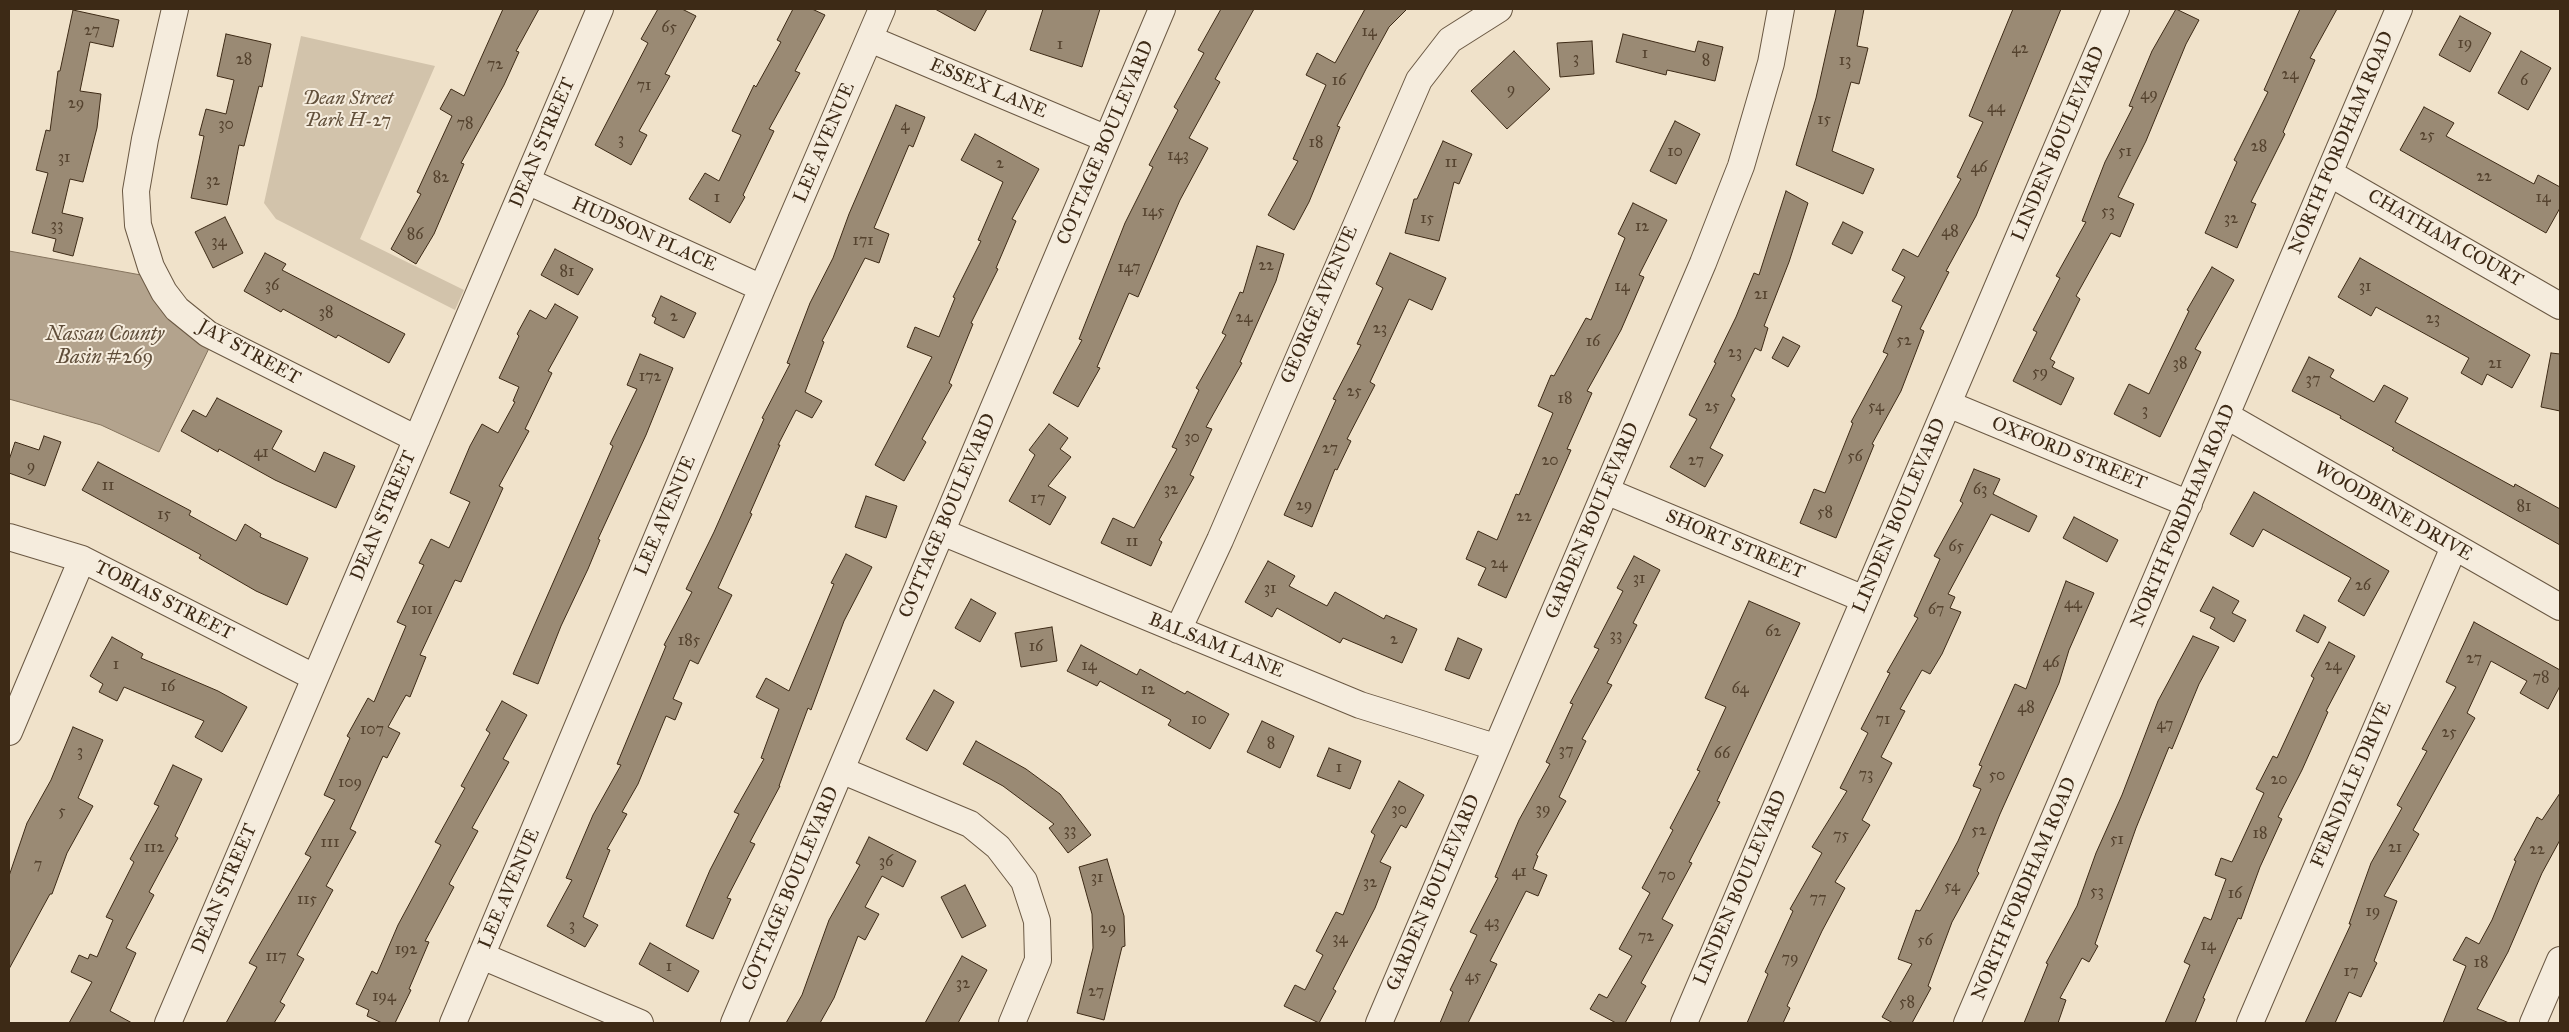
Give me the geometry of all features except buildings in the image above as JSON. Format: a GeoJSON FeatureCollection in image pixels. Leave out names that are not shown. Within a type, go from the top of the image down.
{"type":"FeatureCollection","features":[{"type":"Feature","properties":{"kind":"street","name":"JAY STREET"},"geometry":{"type":"LineString","coordinates":[[175,9],[145,138],[136,191],[138,225],[151,266],[164,292],[177,309],[208,334],[417,439]]}},
{"type":"Feature","properties":{"kind":"street","name":"DEAN STREET"},"geometry":{"type":"LineString","coordinates":[[168,1023],[600,9]]}},
{"type":"Feature","properties":{"kind":"street","name":"LEE AVENUE"},"geometry":{"type":"LineString","coordinates":[[453,1023],[762,288],[882,9]]}},
{"type":"Feature","properties":{"kind":"street","name":"COTTAGE BOULEVARD"},"geometry":{"type":"LineString","coordinates":[[734,1023],[1162,9]]}},
{"type":"Feature","properties":{"kind":"street","name":"GEORGE AVENUE"},"geometry":{"type":"LineString","coordinates":[[1178,630],[1220,540],[1419,80],[1450,40],[1499,9]]}},
{"type":"Feature","properties":{"kind":"street","name":"GARDEN BOULEVARD"},"geometry":{"type":"LineString","coordinates":[[1379,1023],[1703,263],[1741,166],[1771,63],[1781,9]]}},
{"type":"Feature","properties":{"kind":"street","name":"LINDEN BOULEVARD"},"geometry":{"type":"LineString","coordinates":[[1684,1023],[2116,9]]}},
{"type":"Feature","properties":{"kind":"street","name":"NORTH FORDHAM ROAD"},"geometry":{"type":"LineString","coordinates":[[1967,1023],[2190,504],[2399,9]]}},
{"type":"Feature","properties":{"kind":"street","name":"ESSEX LANE"},"geometry":{"type":"LineString","coordinates":[[870,39],[1107,139]]}},
{"type":"Feature","properties":{"kind":"street","name":"CHATHAM COURT"},"geometry":{"type":"LineString","coordinates":[[2329,173],[2560,306]]}},
{"type":"Feature","properties":{"kind":"street","name":"HUDSON PLACE"},"geometry":{"type":"LineString","coordinates":[[527,181],[762,288]]}},
{"type":"Feature","properties":{"kind":"street","name":"OXFORD STREET"},"geometry":{"type":"LineString","coordinates":[[1948,404],[2190,504]]}},
{"type":"Feature","properties":{"kind":"street","name":"WOODBINE DRIVE"},"geometry":{"type":"LineString","coordinates":[[2227,416],[2560,607]]}},
{"type":"Feature","properties":{"kind":"street","name":"SHORT STREET"},"geometry":{"type":"LineString","coordinates":[[1606,491],[1864,598]]}},
{"type":"Feature","properties":{"kind":"street","name":"BALSAM LANE"},"geometry":{"type":"LineString","coordinates":[[942,532],[1360,705],[1496,747]]}},
{"type":"Feature","properties":{"kind":"street","name":"TOBIAS STREET"},"geometry":{"type":"LineString","coordinates":[[9,537],[82,559],[314,677]]}},
{"type":"Feature","properties":{"kind":"street","name":"FERNDALE DRIVE"},"geometry":{"type":"LineString","coordinates":[[2250,1023],[2454,547]]}},
{"type":"Feature","properties":{"kind":"street"},"geometry":{"type":"LineString","coordinates":[[9,732],[82,559]]}},
{"type":"Feature","properties":{"kind":"street"},"geometry":{"type":"LineString","coordinates":[[841,770],[970,824],[998,847],[1024,881],[1037,921],[1038,960],[1012,1023]]}},
{"type":"Feature","properties":{"kind":"street"},"geometry":{"type":"LineString","coordinates":[[482,956],[640,1023]]}},
{"type":"Feature","properties":{"kind":"street"},"geometry":{"type":"LineString","coordinates":[[2533,1023],[2560,960]]}},
{"type":"Feature","properties":{"kind":"green space","name":"Dean Street Park H-27"},"geometry":{"type":"Polygon","coordinates":[[[301,36],[435,66],[360,239],[464,290],[455,310],[276,219],[264,203],[301,36]]]}},
{"type":"Feature","properties":{"kind":"water","name":"Nassau County Basin #269"},"geometry":{"type":"Polygon","coordinates":[[[9,251],[152,277],[213,340],[159,452],[101,425],[9,399],[9,251]]]}}]}
